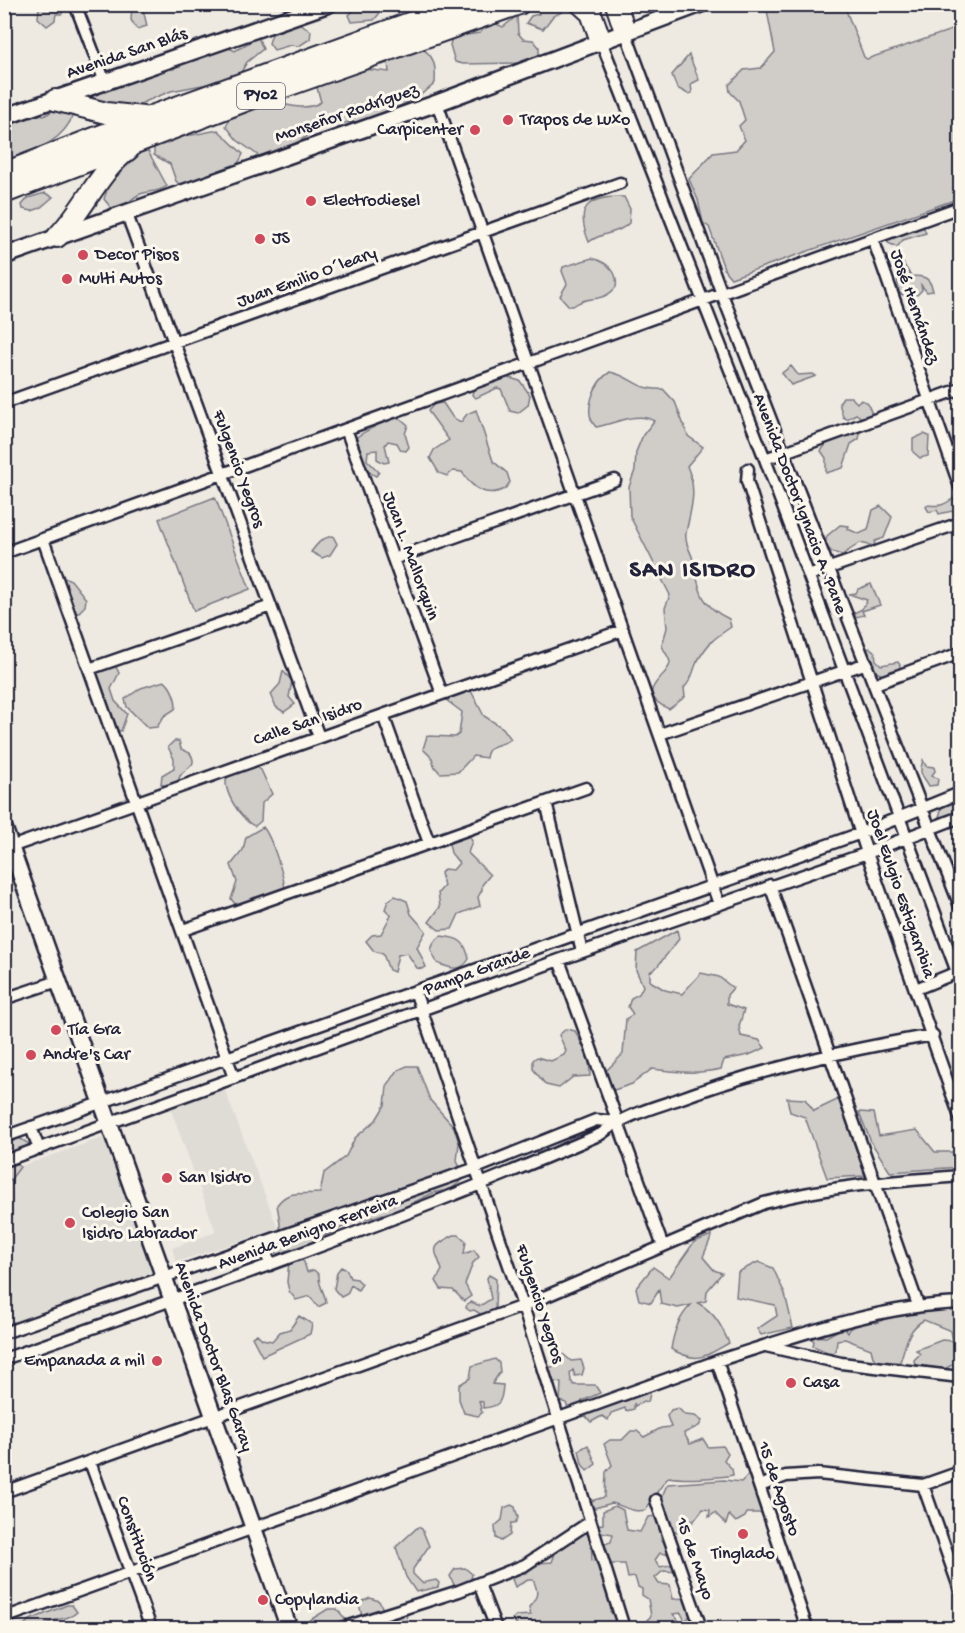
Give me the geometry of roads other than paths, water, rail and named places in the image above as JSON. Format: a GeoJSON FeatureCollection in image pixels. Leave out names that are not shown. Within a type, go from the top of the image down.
{"type":"FeatureCollection","features":[{"type":"Feature","properties":{"kind":"highway"},"geometry":{"type":"LineString","coordinates":[[411,23],[419,4]]}},
{"type":"Feature","properties":{"kind":"highway","name":"PY02"},"geometry":{"type":"LineString","coordinates":[[4,173],[146,118],[462,4]]}},
{"type":"Feature","properties":{"kind":"highway","name":"PY02"},"geometry":{"type":"LineString","coordinates":[[4,193],[140,141],[519,4]]}},
{"type":"Feature","properties":{"kind":"highway"},"geometry":{"type":"LineString","coordinates":[[581,4],[591,13],[601,41]]}},
{"type":"Feature","properties":{"kind":"highway"},"geometry":{"type":"LineString","coordinates":[[616,4],[625,31]]}},
{"type":"Feature","properties":{"kind":"highway"},"geometry":{"type":"LineString","coordinates":[[55,100],[106,113],[146,118]]}},
{"type":"Feature","properties":{"kind":"highway"},"geometry":{"type":"LineString","coordinates":[[57,237],[81,210],[108,169],[140,141]]}},
{"type":"Feature","properties":{"kind":"street"},"geometry":{"type":"LineString","coordinates":[[75,4],[105,82]]}},
{"type":"Feature","properties":{"kind":"street","name":"Monseñor Rodríguez"},"geometry":{"type":"LineString","coordinates":[[4,256],[437,103],[700,4]]}},
{"type":"Feature","properties":{"kind":"street","name":"Avenida San Blás"},"geometry":{"type":"LineString","coordinates":[[4,117],[328,5]]}},
{"type":"Feature","properties":{"kind":"street","name":"Avenida Doctor Ignacio A. Pane"},"geometry":{"type":"LineString","coordinates":[[625,31],[722,294],[960,906]]}},
{"type":"Feature","properties":{"kind":"street","name":"Avenida Doctor Ignacio A. Pane"},"geometry":{"type":"LineString","coordinates":[[601,41],[765,459],[898,817],[960,974]]}},
{"type":"Feature","properties":{"kind":"street"},"geometry":{"type":"LineString","coordinates":[[437,103],[719,904]]}},
{"type":"Feature","properties":{"kind":"street","name":"Juan Emilio O´leary"},"geometry":{"type":"LineString","coordinates":[[4,403],[620,183]]}},
{"type":"Feature","properties":{"kind":"street"},"geometry":{"type":"LineString","coordinates":[[4,553],[960,207]]}},
{"type":"Feature","properties":{"kind":"street","name":"Fulgencio Yegros"},"geometry":{"type":"LineString","coordinates":[[126,213],[319,737]]}},
{"type":"Feature","properties":{"kind":"street","name":"José Hernández"},"geometry":{"type":"LineString","coordinates":[[873,239],[960,487]]}},
{"type":"Feature","properties":{"kind":"street"},"geometry":{"type":"LineString","coordinates":[[765,459],[960,389]]}},
{"type":"Feature","properties":{"kind":"street","name":"Juan L. Mallorquin"},"geometry":{"type":"LineString","coordinates":[[346,429],[442,694]]}},
{"type":"Feature","properties":{"kind":"street","name":"Joel Eulgio Estigarribia"},"geometry":{"type":"LineString","coordinates":[[748,469],[747,481],[867,853],[960,1117]]}},
{"type":"Feature","properties":{"kind":"street"},"geometry":{"type":"LineString","coordinates":[[393,559],[615,480]]}},
{"type":"Feature","properties":{"kind":"street"},"geometry":{"type":"LineString","coordinates":[[809,575],[960,524]]}},
{"type":"Feature","properties":{"kind":"street"},"geometry":{"type":"LineString","coordinates":[[43,539],[234,1078]]}},
{"type":"Feature","properties":{"kind":"street"},"geometry":{"type":"LineString","coordinates":[[89,669],[271,606]]}},
{"type":"Feature","properties":{"kind":"street","name":"Calle San Isidro"},"geometry":{"type":"LineString","coordinates":[[8,848],[623,630]]}},
{"type":"Feature","properties":{"kind":"street"},"geometry":{"type":"LineString","coordinates":[[875,684],[960,653]]}},
{"type":"Feature","properties":{"kind":"street"},"geometry":{"type":"LineString","coordinates":[[660,735],[812,680],[867,663]]}},
{"type":"Feature","properties":{"kind":"street"},"geometry":{"type":"LineString","coordinates":[[383,715],[429,843]]}},
{"type":"Feature","properties":{"kind":"street"},"geometry":{"type":"LineString","coordinates":[[183,930],[586,788]]}},
{"type":"Feature","properties":{"kind":"street","name":"Pampa Grande"},"geometry":{"type":"LineString","coordinates":[[4,1137],[861,833],[960,793]]}},
{"type":"Feature","properties":{"kind":"street"},"geometry":{"type":"LineString","coordinates":[[546,802],[582,952]]}},
{"type":"Feature","properties":{"kind":"street","name":"Pampa Grande"},"geometry":{"type":"LineString","coordinates":[[4,1161],[559,960],[867,853],[960,817]]}},
{"type":"Feature","properties":{"kind":"street","name":"Avenida Doctor Blas Garay"},"geometry":{"type":"LineString","coordinates":[[4,828],[8,848],[102,1103],[289,1629]]}},
{"type":"Feature","properties":{"kind":"street"},"geometry":{"type":"LineString","coordinates":[[770,885],[918,1305]]}},
{"type":"Feature","properties":{"kind":"street"},"geometry":{"type":"LineString","coordinates":[[559,960],[662,1244]]}},
{"type":"Feature","properties":{"kind":"street"},"geometry":{"type":"LineString","coordinates":[[915,989],[960,974]]}},
{"type":"Feature","properties":{"kind":"street"},"geometry":{"type":"LineString","coordinates":[[4,999],[58,981]]}},
{"type":"Feature","properties":{"kind":"street","name":"Fulgencio Yegros"},"geometry":{"type":"LineString","coordinates":[[415,991],[523,1306],[624,1629]]}},
{"type":"Feature","properties":{"kind":"street","name":"Avenida Benigno Ferreira"},"geometry":{"type":"LineString","coordinates":[[4,1359],[172,1301],[482,1185],[601,1134],[616,1122],[716,1085],[831,1053],[933,1035]]}},
{"type":"Feature","properties":{"kind":"street","name":"Avenida Benigno Ferreira"},"geometry":{"type":"LineString","coordinates":[[4,1334],[476,1168],[596,1120],[616,1122]]}},
{"type":"Feature","properties":{"kind":"street"},"geometry":{"type":"LineString","coordinates":[[31,1127],[39,1149]]}},
{"type":"Feature","properties":{"kind":"street"},"geometry":{"type":"LineString","coordinates":[[4,1492],[523,1306],[662,1244],[764,1203],[794,1195],[876,1183],[960,1176]]}},
{"type":"Feature","properties":{"kind":"street"},"geometry":{"type":"LineString","coordinates":[[263,1242],[270,1264]]}},
{"type":"Feature","properties":{"kind":"street"},"geometry":{"type":"LineString","coordinates":[[4,1618],[717,1361],[802,1333],[918,1305],[960,1302]]}},
{"type":"Feature","properties":{"kind":"street"},"geometry":{"type":"LineString","coordinates":[[765,1346],[841,1363],[960,1377]]}},
{"type":"Feature","properties":{"kind":"street","name":"15 de Agosto"},"geometry":{"type":"LineString","coordinates":[[717,1361],[807,1629]]}},
{"type":"Feature","properties":{"kind":"street","name":"Constitución"},"geometry":{"type":"LineString","coordinates":[[90,1462],[151,1629]]}},
{"type":"Feature","properties":{"kind":"street"},"geometry":{"type":"LineString","coordinates":[[760,1486],[786,1476],[818,1474],[923,1485],[960,1472]]}},
{"type":"Feature","properties":{"kind":"street"},"geometry":{"type":"LineString","coordinates":[[923,1485],[960,1590]]}},
{"type":"Feature","properties":{"kind":"street","name":"15 de Mayo"},"geometry":{"type":"LineString","coordinates":[[656,1500],[700,1629]]}},
{"type":"Feature","properties":{"kind":"street"},"geometry":{"type":"LineString","coordinates":[[342,1629],[479,1584],[531,1561],[590,1522]]}},
{"type":"Feature","properties":{"kind":"street"},"geometry":{"type":"LineString","coordinates":[[479,1584],[496,1629]]}},
{"type":"Feature","properties":{"kind":"place","name":"Trapos de Luxo"},"geometry":{"type":"Point","coordinates":[508,120]}},
{"type":"Feature","properties":{"kind":"place","name":"Carpicenter"},"geometry":{"type":"Point","coordinates":[475,130]}},
{"type":"Feature","properties":{"kind":"place","name":"Electrodiesel"},"geometry":{"type":"Point","coordinates":[311,201]}},
{"type":"Feature","properties":{"kind":"place","name":"JS"},"geometry":{"type":"Point","coordinates":[260,239]}},
{"type":"Feature","properties":{"kind":"place","name":"Decor Pisos"},"geometry":{"type":"Point","coordinates":[83,255]}},
{"type":"Feature","properties":{"kind":"place","name":"Multi Autos"},"geometry":{"type":"Point","coordinates":[67,279]}},
{"type":"Feature","properties":{"kind":"place","name":"Tía Gra"},"geometry":{"type":"Point","coordinates":[56,1030]}},
{"type":"Feature","properties":{"kind":"place","name":"Andre's Car"},"geometry":{"type":"Point","coordinates":[31,1055]}},
{"type":"Feature","properties":{"kind":"place","name":"San Isidro"},"geometry":{"type":"Point","coordinates":[167,1178]}},
{"type":"Feature","properties":{"kind":"place","name":"Colegio San Isidro Labrador"},"geometry":{"type":"Point","coordinates":[70,1223]}},
{"type":"Feature","properties":{"kind":"place","name":"Empanada a mil"},"geometry":{"type":"Point","coordinates":[157,1361]}},
{"type":"Feature","properties":{"kind":"place","name":"Casa"},"geometry":{"type":"Point","coordinates":[791,1383]}},
{"type":"Feature","properties":{"kind":"place","name":"Tinglado"},"geometry":{"type":"Point","coordinates":[743,1534]}},
{"type":"Feature","properties":{"kind":"place","name":"Copylandia"},"geometry":{"type":"Point","coordinates":[263,1600]}},
{"type":"Feature","properties":{"kind":"district","name":"SAN ISIDRO"},"geometry":{"type":"Point","coordinates":[693,571]}}]}
